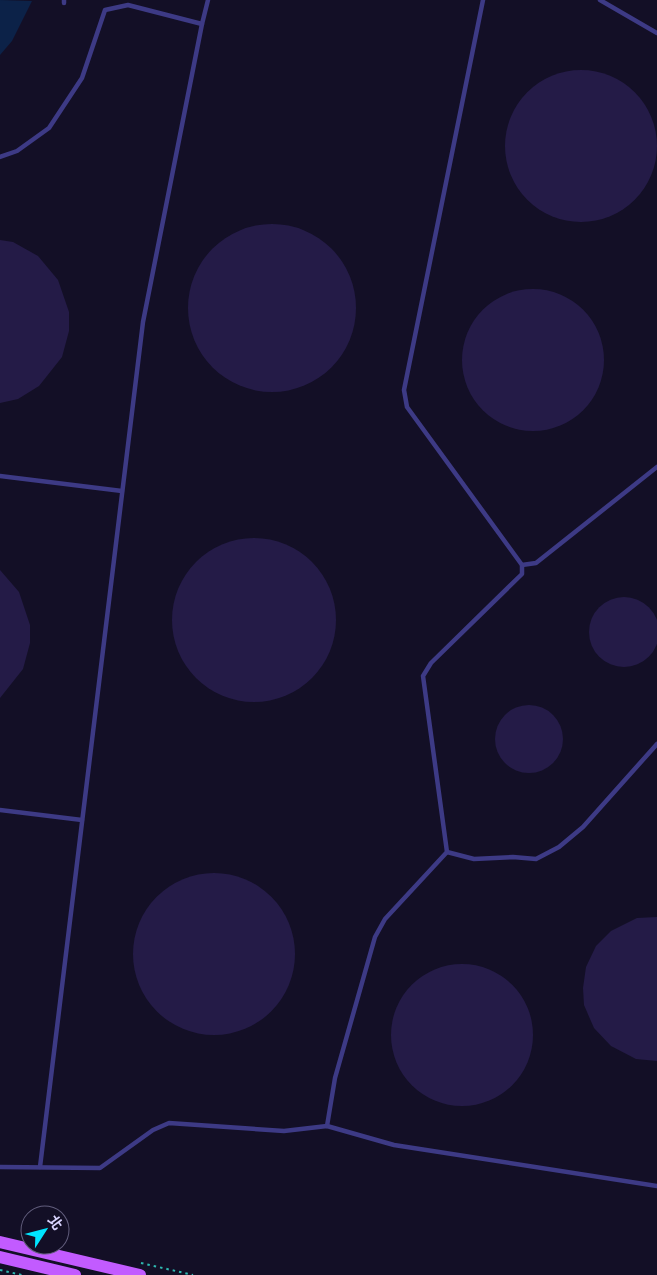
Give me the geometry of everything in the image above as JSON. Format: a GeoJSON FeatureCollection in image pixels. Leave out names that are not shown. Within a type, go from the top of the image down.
{"type":"FeatureCollection","features":[{"type":"Feature","properties":{"kind":"main road"},"geometry":{"type":"LineString","coordinates":[[0,1242],[140,1275]]}},
{"type":"Feature","properties":{"kind":"main road"},"geometry":{"type":"LineString","coordinates":[[0,1257],[75,1275]]}},
{"type":"Feature","properties":{"kind":"lane"},"geometry":{"type":"LineString","coordinates":[[40,1167],[143,322],[208,0]]}},
{"type":"Feature","properties":{"kind":"lane"},"geometry":{"type":"LineString","coordinates":[[447,852],[424,676],[431,663],[522,574],[522,565],[407,407],[404,390],[483,0]]}},
{"type":"Feature","properties":{"kind":"lane"},"geometry":{"type":"LineString","coordinates":[[600,0],[657,33]]}},
{"type":"Feature","properties":{"kind":"lane"},"geometry":{"type":"LineString","coordinates":[[0,157],[17,151],[49,128],[82,78],[105,10],[128,5],[202,24]]}},
{"type":"Feature","properties":{"kind":"lane"},"geometry":{"type":"LineString","coordinates":[[522,565],[536,563],[657,467]]}},
{"type":"Feature","properties":{"kind":"lane"},"geometry":{"type":"LineString","coordinates":[[0,476],[122,491]]}},
{"type":"Feature","properties":{"kind":"lane"},"geometry":{"type":"LineString","coordinates":[[447,852],[474,859],[513,857],[536,859],[559,847],[584,827],[657,744]]}},
{"type":"Feature","properties":{"kind":"lane"},"geometry":{"type":"LineString","coordinates":[[0,810],[82,820]]}},
{"type":"Feature","properties":{"kind":"lane"},"geometry":{"type":"LineString","coordinates":[[326,1126],[334,1078],[375,936],[385,919],[447,852]]}},
{"type":"Feature","properties":{"kind":"lane"},"geometry":{"type":"LineString","coordinates":[[0,1166],[100,1168],[153,1130],[168,1123],[284,1131],[326,1126],[394,1145],[657,1186]]}},
{"type":"Feature","properties":{"kind":"path"},"geometry":{"type":"LineString","coordinates":[[0,1270],[22,1275]]}},
{"type":"Feature","properties":{"kind":"water"},"geometry":{"type":"Polygon","coordinates":[[[0,0],[32,1],[12,41],[0,55],[0,0]]]}},
{"type":"Feature","properties":{"kind":"building"},"geometry":{"type":"Polygon","coordinates":[[[581,70],[610,76],[623,83],[634,93],[644,104],[651,117],[657,146],[651,175],[644,188],[634,199],[623,209],[610,216],[581,222],[552,216],[539,209],[528,199],[518,188],[511,175],[505,146],[511,117],[518,104],[528,93],[539,83],[552,76],[581,70]]]}},
{"type":"Feature","properties":{"kind":"building"},"geometry":{"type":"Polygon","coordinates":[[[280,224],[304,230],[332,248],[350,276],[355,292],[355,324],[350,340],[332,368],[319,378],[296,389],[264,392],[240,386],[212,368],[202,355],[191,332],[188,300],[194,276],[212,248],[225,238],[248,227],[280,224]]]}},
{"type":"Feature","properties":{"kind":"building"},"geometry":{"type":"Polygon","coordinates":[[[0,240],[13,242],[38,256],[58,280],[69,312],[69,331],[62,357],[39,386],[18,399],[0,403],[0,240]]]}},
{"type":"Feature","properties":{"kind":"building"},"geometry":{"type":"Polygon","coordinates":[[[533,289],[547,290],[560,295],[572,301],[583,310],[592,321],[598,333],[603,346],[603,374],[598,387],[592,399],[583,410],[572,419],[560,425],[547,430],[533,431],[519,430],[506,425],[494,419],[483,410],[474,399],[468,387],[463,374],[462,360],[463,346],[468,333],[474,321],[483,310],[494,301],[506,295],[519,290],[533,289]]]}},
{"type":"Feature","properties":{"kind":"building"},"geometry":{"type":"Polygon","coordinates":[[[262,538],[278,541],[293,547],[318,568],[327,581],[333,596],[336,620],[335,636],[327,659],[306,684],[293,693],[278,699],[246,702],[230,699],[215,693],[190,672],[181,659],[175,644],[172,612],[175,596],[181,581],[202,556],[215,547],[230,541],[262,538]]]}},
{"type":"Feature","properties":{"kind":"building"},"geometry":{"type":"Polygon","coordinates":[[[0,570],[19,592],[30,625],[30,643],[23,669],[0,698],[0,570]]]}},
{"type":"Feature","properties":{"kind":"building"},"geometry":{"type":"Polygon","coordinates":[[[624,597],[643,603],[653,613],[659,632],[653,651],[643,661],[624,667],[605,661],[595,651],[589,632],[595,613],[605,603],[624,597]]]}},
{"type":"Feature","properties":{"kind":"building"},"geometry":{"type":"Polygon","coordinates":[[[522,705],[536,705],[548,710],[558,720],[563,732],[563,746],[558,758],[548,768],[536,773],[522,773],[510,768],[500,758],[495,746],[495,732],[500,720],[510,710],[522,705]]]}},
{"type":"Feature","properties":{"kind":"building"},"geometry":{"type":"Polygon","coordinates":[[[214,873],[245,879],[271,897],[289,923],[295,954],[289,985],[271,1011],[245,1029],[214,1035],[183,1029],[157,1011],[139,985],[133,954],[139,923],[157,897],[183,879],[214,873]]]}},
{"type":"Feature","properties":{"kind":"building"},"geometry":{"type":"Polygon","coordinates":[[[657,917],[657,1061],[636,1059],[611,1046],[594,1028],[584,1005],[583,988],[586,967],[596,946],[611,931],[637,918],[657,917]]]}},
{"type":"Feature","properties":{"kind":"building"},"geometry":{"type":"Polygon","coordinates":[[[462,964],[476,965],[489,969],[502,976],[512,985],[521,995],[528,1008],[532,1021],[532,1049],[528,1062],[521,1075],[512,1085],[502,1094],[489,1101],[476,1105],[462,1106],[448,1105],[435,1101],[422,1094],[412,1085],[403,1075],[396,1062],[392,1049],[391,1035],[392,1021],[396,1008],[403,995],[412,985],[422,976],[435,969],[448,965],[462,964]]]}}]}
